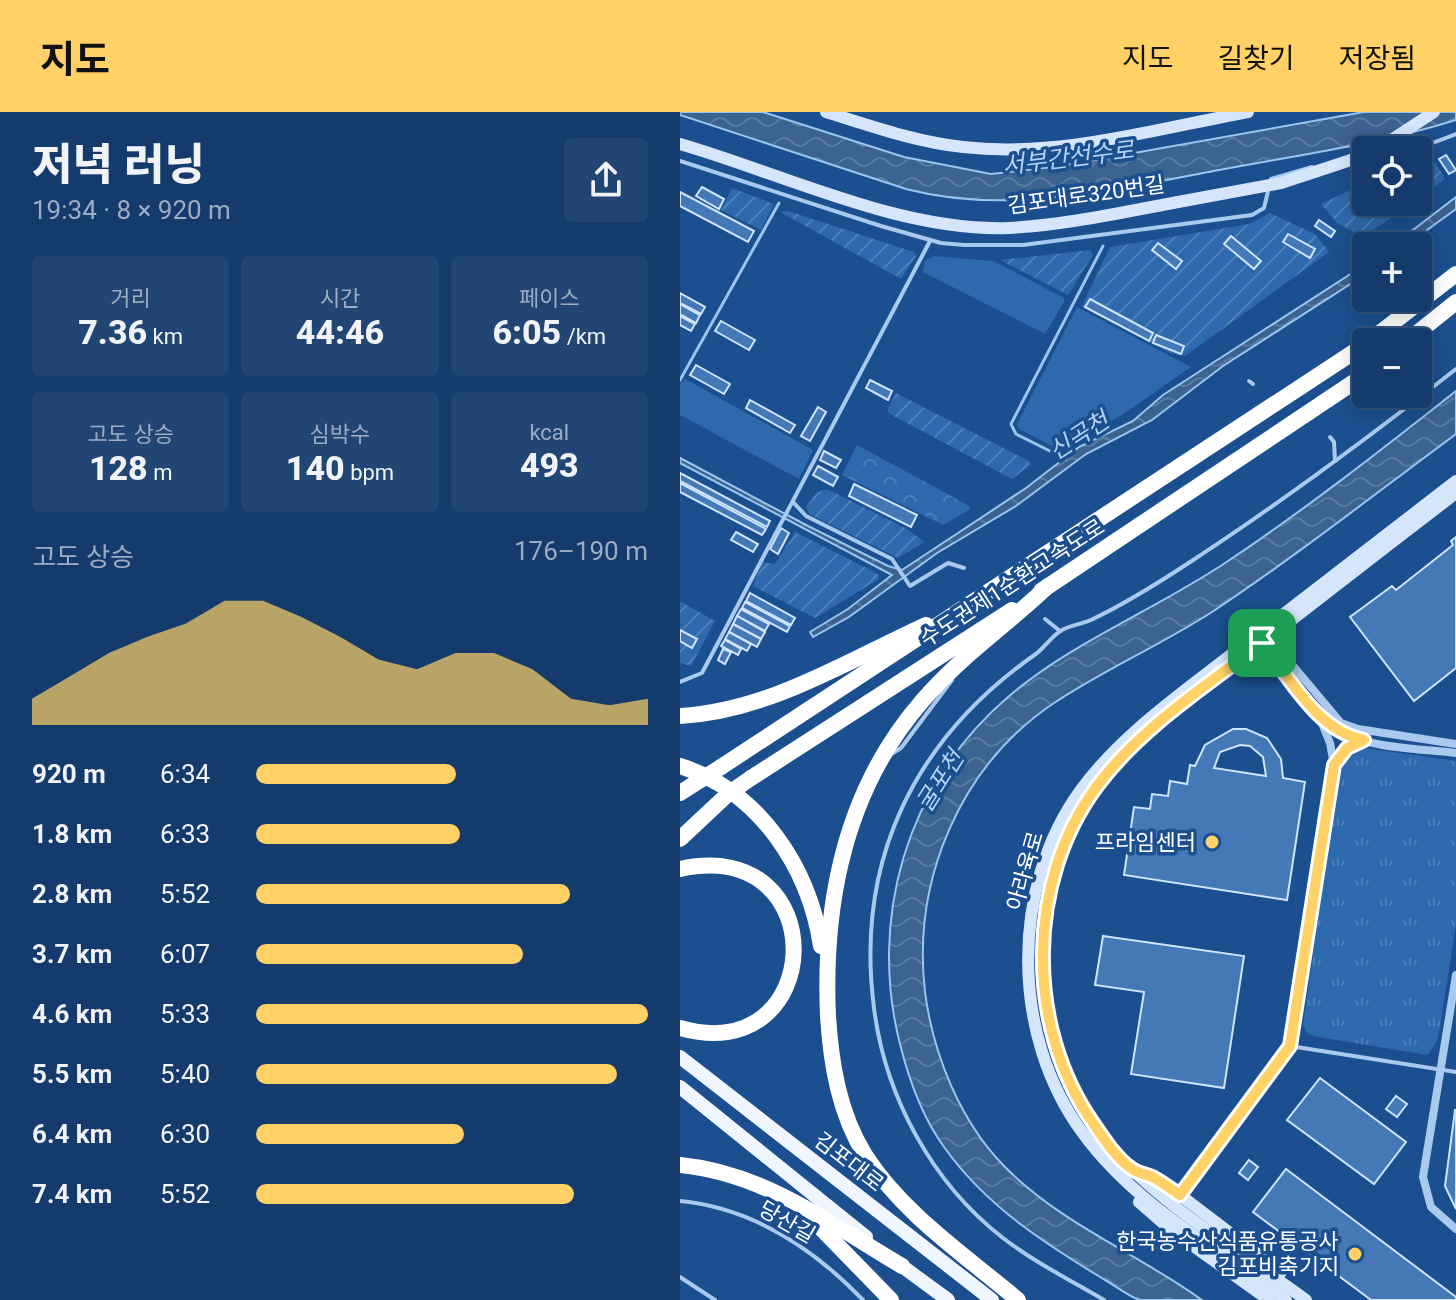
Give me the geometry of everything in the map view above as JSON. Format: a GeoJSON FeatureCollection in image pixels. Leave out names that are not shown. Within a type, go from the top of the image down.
{"type":"FeatureCollection","features":[{"type":"Feature","properties":{"kind":"highway","name":"수도권제1순환고속도로"},"geometry":{"type":"LineString","coordinates":[[1386,328],[1456,274]]}},
{"type":"Feature","properties":{"kind":"highway"},"geometry":{"type":"LineString","coordinates":[[1424,328],[1456,302]]}},
{"type":"Feature","properties":{"kind":"highway","name":"수도권제1순환고속도로"},"geometry":{"type":"LineString","coordinates":[[680,793],[978,601],[1352,353]]}},
{"type":"Feature","properties":{"kind":"highway","name":"수도권제1순환고속도로"},"geometry":{"type":"LineString","coordinates":[[680,825],[1352,383]]}},
{"type":"Feature","properties":{"kind":"highway"},"geometry":{"type":"LineString","coordinates":[[827,983],[829,925],[837,872],[848,833],[880,761],[922,701],[1048,586]]}},
{"type":"Feature","properties":{"kind":"highway"},"geometry":{"type":"LineString","coordinates":[[683,716],[787,691],[978,601]]}},
{"type":"Feature","properties":{"kind":"highway"},"geometry":{"type":"LineString","coordinates":[[680,766],[724,787],[769,827],[788,851],[813,902],[827,983],[834,1073],[850,1124],[865,1154],[891,1190],[926,1224],[1018,1300]]}},
{"type":"Feature","properties":{"kind":"highway"},"geometry":{"type":"LineString","coordinates":[[680,839],[728,794]]}},
{"type":"Feature","properties":{"kind":"highway"},"geometry":{"type":"LineString","coordinates":[[680,869],[719,865],[755,877],[781,903],[790,923],[795,959],[786,990],[763,1016],[729,1032],[695,1033],[680,1028]]}},
{"type":"Feature","properties":{"kind":"highway"},"geometry":{"type":"LineString","coordinates":[[680,1165],[752,1181],[794,1201],[902,1266]]}},
{"type":"Feature","properties":{"kind":"highway"},"geometry":{"type":"LineString","coordinates":[[794,1201],[891,1300]]}},
{"type":"Feature","properties":{"kind":"main road","name":"김포대로"},"geometry":{"type":"LineString","coordinates":[[680,1057],[930,1255],[992,1300]]}},
{"type":"Feature","properties":{"kind":"main road"},"geometry":{"type":"LineString","coordinates":[[680,1087],[948,1300]]}},
{"type":"Feature","properties":{"kind":"main road"},"geometry":{"type":"LineString","coordinates":[[930,1255],[1010,1300]]}},
{"type":"Feature","properties":{"kind":"street"},"geometry":{"type":"LineString","coordinates":[[826,112],[937,143],[1023,149],[1093,142],[1248,112]]}},
{"type":"Feature","properties":{"kind":"street"},"geometry":{"type":"LineString","coordinates":[[1397,136],[1434,112]]}},
{"type":"Feature","properties":{"kind":"street","name":"김포대로320번길"},"geometry":{"type":"LineString","coordinates":[[680,144],[902,215],[953,225],[1022,226],[1178,202],[1315,175],[1352,161]]}},
{"type":"Feature","properties":{"kind":"street","name":"아라육로"},"geometry":{"type":"LineString","coordinates":[[1262,636],[1456,481]]}},
{"type":"Feature","properties":{"kind":"street","name":"아라육로"},"geometry":{"type":"LineString","coordinates":[[1286,1300],[1128,1175],[1082,1132],[1056,1086],[1042,1050],[1031,999],[1028,954],[1039,880],[1063,818],[1096,769],[1163,708],[1456,493]]}},
{"type":"Feature","properties":{"kind":"street"},"geometry":{"type":"LineString","coordinates":[[1180,1195],[1290,1046],[1334,765],[1330,743],[1319,716],[1262,636]]}},
{"type":"Feature","properties":{"kind":"street"},"geometry":{"type":"LineString","coordinates":[[1262,636],[1341,723],[1358,729],[1456,744]]}},
{"type":"Feature","properties":{"kind":"street"},"geometry":{"type":"LineString","coordinates":[[1319,716],[1339,732],[1364,740],[1456,753]]}},
{"type":"Feature","properties":{"kind":"street"},"geometry":{"type":"LineString","coordinates":[[1334,765],[1347,748],[1364,740]]}},
{"type":"Feature","properties":{"kind":"street"},"geometry":{"type":"LineString","coordinates":[[1456,975],[1423,1185],[1431,1207],[1456,1229]]}},
{"type":"Feature","properties":{"kind":"street"},"geometry":{"type":"LineString","coordinates":[[1269,1300],[1171,1230],[1134,1197],[1128,1175],[1154,1177],[1319,1300]]}},
{"type":"Feature","properties":{"kind":"street","name":"아라육로"},"geometry":{"type":"LineString","coordinates":[[1128,1175],[1160,1194],[1306,1300]]}},
{"type":"Feature","properties":{"kind":"lane"},"geometry":{"type":"LineString","coordinates":[[1432,143],[1456,134]]}},
{"type":"Feature","properties":{"kind":"lane","name":"김포대로320번길"},"geometry":{"type":"LineString","coordinates":[[680,161],[931,240],[964,245],[1023,245],[1252,215],[1264,208],[1269,182],[1277,175],[1352,159]]}},
{"type":"Feature","properties":{"kind":"lane"},"geometry":{"type":"LineString","coordinates":[[680,682],[702,673],[931,240]]}},
{"type":"Feature","properties":{"kind":"lane"},"geometry":{"type":"LineString","coordinates":[[1104,1300],[1002,1237],[972,1210],[929,1157],[906,1118],[877,1027],[869,961],[871,914],[881,862],[916,779],[942,740],[977,701],[1060,631],[1096,618],[1170,575],[1335,462],[1456,369]]}},
{"type":"Feature","properties":{"kind":"lane"},"geometry":{"type":"LineString","coordinates":[[1330,437],[1335,445],[1335,462]]}},
{"type":"Feature","properties":{"kind":"lane"},"geometry":{"type":"LineString","coordinates":[[792,501],[806,516],[895,562],[908,584],[948,563],[964,568]]}},
{"type":"Feature","properties":{"kind":"lane"},"geometry":{"type":"LineString","coordinates":[[1045,619],[1060,631]]}},
{"type":"Feature","properties":{"kind":"lane"},"geometry":{"type":"LineString","coordinates":[[1290,1046],[1456,1072]]}},
{"type":"Feature","properties":{"kind":"lane","name":"당산길"},"geometry":{"type":"LineString","coordinates":[[680,1201],[742,1215],[792,1239],[863,1300]]}},
{"type":"Feature","properties":{"kind":"lane"},"geometry":{"type":"LineString","coordinates":[[680,1277],[715,1300]]}},
{"type":"Feature","properties":{"kind":"green space"},"geometry":{"type":"Polygon","coordinates":[[[1432,157],[1445,179],[1432,189],[1432,157]]]}},
{"type":"Feature","properties":{"kind":"green space"},"geometry":{"type":"Polygon","coordinates":[[[732,188],[774,204],[761,230],[721,210],[732,188]]]}},
{"type":"Feature","properties":{"kind":"green space"},"geometry":{"type":"Polygon","coordinates":[[[1352,189],[1352,216],[1394,216],[1370,232],[1354,232],[1337,223],[1321,204],[1352,189]]]}},
{"type":"Feature","properties":{"kind":"green space"},"geometry":{"type":"Polygon","coordinates":[[[788,211],[914,252],[916,256],[901,279],[780,212],[788,211]]]}},
{"type":"Feature","properties":{"kind":"green space"},"geometry":{"type":"Polygon","coordinates":[[[1270,213],[1315,234],[1329,252],[1185,356],[1170,353],[1082,306],[1110,247],[1249,224],[1270,213]]]}},
{"type":"Feature","properties":{"kind":"green space"},"geometry":{"type":"Polygon","coordinates":[[[1090,250],[1093,255],[1068,295],[1000,260],[1090,250]]]}},
{"type":"Feature","properties":{"kind":"green space"},"geometry":{"type":"Polygon","coordinates":[[[934,256],[994,261],[1064,298],[1064,302],[1045,334],[923,272],[925,261],[934,256]]]}},
{"type":"Feature","properties":{"kind":"green space"},"geometry":{"type":"Polygon","coordinates":[[[1077,307],[1191,367],[1122,415],[1059,450],[1019,429],[1017,424],[1077,307]]]}},
{"type":"Feature","properties":{"kind":"green space"},"geometry":{"type":"Polygon","coordinates":[[[685,379],[813,450],[799,479],[680,415],[680,383],[685,379]]]}},
{"type":"Feature","properties":{"kind":"green space"},"geometry":{"type":"Polygon","coordinates":[[[896,393],[1029,461],[1030,465],[1012,479],[890,414],[887,411],[896,393]]]}},
{"type":"Feature","properties":{"kind":"green space"},"geometry":{"type":"Polygon","coordinates":[[[857,445],[971,509],[943,525],[842,475],[857,445]]]}},
{"type":"Feature","properties":{"kind":"green space"},"geometry":{"type":"Polygon","coordinates":[[[827,489],[905,528],[925,542],[898,558],[809,514],[806,507],[817,492],[827,489]]]}},
{"type":"Feature","properties":{"kind":"green space"},"geometry":{"type":"Polygon","coordinates":[[[795,532],[878,574],[879,579],[815,618],[753,586],[762,562],[775,564],[795,532]]]}},
{"type":"Feature","properties":{"kind":"green space"},"geometry":{"type":"Polygon","coordinates":[[[680,601],[715,621],[691,666],[680,663],[680,601]]]}},
{"type":"Feature","properties":{"kind":"green space"},"geometry":{"type":"Polygon","coordinates":[[[1364,748],[1456,761],[1456,925],[1438,1039],[1428,1055],[1318,1037],[1308,1034],[1303,1025],[1338,777],[1348,757],[1364,748]]]}},
{"type":"Feature","properties":{"kind":"water"},"geometry":{"type":"Polygon","coordinates":[[[680,112],[763,112],[904,157],[991,174],[1061,166],[1364,112],[1456,112],[1456,120],[1396,136],[1352,136],[1352,145],[1109,190],[1028,200],[987,200],[946,197],[906,189],[680,115],[680,112]]]}},
{"type":"Feature","properties":{"kind":"water"},"geometry":{"type":"Polygon","coordinates":[[[1456,197],[1456,209],[1424,232],[1410,232],[1456,197]]]}},
{"type":"Feature","properties":{"kind":"water"},"geometry":{"type":"Polygon","coordinates":[[[1352,273],[1352,283],[1223,366],[1152,420],[1086,454],[1016,506],[937,553],[849,617],[813,637],[810,632],[848,609],[892,575],[680,463],[680,458],[808,526],[902,570],[1026,488],[1079,447],[1133,421],[1163,395],[1352,273]]]}},
{"type":"Feature","properties":{"kind":"water","name":"굴포천"},"geometry":{"type":"Polygon","coordinates":[[[1456,391],[1456,434],[1212,612],[1073,691],[1021,729],[992,759],[968,793],[949,829],[935,868],[926,908],[923,950],[925,992],[935,1039],[951,1085],[974,1129],[988,1148],[1026,1186],[1050,1205],[1202,1300],[1136,1299],[1017,1222],[960,1168],[930,1124],[918,1100],[901,1048],[892,1000],[889,952],[893,904],[904,858],[920,813],[943,771],[973,732],[1008,697],[1058,660],[1195,582],[1252,545],[1456,391]]]}},
{"type":"Feature","properties":{"kind":"building"},"geometry":{"type":"Polygon","coordinates":[[[1446,155],[1456,170],[1449,174],[1439,159],[1446,155]]]}},
{"type":"Feature","properties":{"kind":"building"},"geometry":{"type":"Polygon","coordinates":[[[702,187],[724,199],[719,209],[696,196],[702,187]]]}},
{"type":"Feature","properties":{"kind":"building"},"geometry":{"type":"Polygon","coordinates":[[[680,192],[754,231],[748,242],[680,206],[680,192]]]}},
{"type":"Feature","properties":{"kind":"building"},"geometry":{"type":"Polygon","coordinates":[[[1319,220],[1335,231],[1331,237],[1315,226],[1319,220]]]}},
{"type":"Feature","properties":{"kind":"building"},"geometry":{"type":"Polygon","coordinates":[[[1288,234],[1315,249],[1310,258],[1283,242],[1288,234]]]}},
{"type":"Feature","properties":{"kind":"building"},"geometry":{"type":"Polygon","coordinates":[[[1231,236],[1261,261],[1254,269],[1224,244],[1231,236]]]}},
{"type":"Feature","properties":{"kind":"building"},"geometry":{"type":"Polygon","coordinates":[[[1158,243],[1182,261],[1176,269],[1152,250],[1158,243]]]}},
{"type":"Feature","properties":{"kind":"building"},"geometry":{"type":"Polygon","coordinates":[[[680,293],[705,307],[701,314],[680,303],[680,293]]]}},
{"type":"Feature","properties":{"kind":"building"},"geometry":{"type":"Polygon","coordinates":[[[1090,299],[1153,333],[1149,341],[1085,307],[1090,299]]]}},
{"type":"Feature","properties":{"kind":"building"},"geometry":{"type":"Polygon","coordinates":[[[680,304],[700,315],[696,323],[680,314],[680,304]]]}},
{"type":"Feature","properties":{"kind":"building"},"geometry":{"type":"Polygon","coordinates":[[[680,316],[695,324],[691,331],[680,325],[680,316]]]}},
{"type":"Feature","properties":{"kind":"building"},"geometry":{"type":"Polygon","coordinates":[[[721,321],[755,340],[749,350],[715,331],[721,321]]]}},
{"type":"Feature","properties":{"kind":"building"},"geometry":{"type":"Polygon","coordinates":[[[1156,335],[1184,346],[1181,354],[1153,343],[1156,335]]]}},
{"type":"Feature","properties":{"kind":"building"},"geometry":{"type":"Polygon","coordinates":[[[696,365],[730,384],[724,394],[690,375],[696,365]]]}},
{"type":"Feature","properties":{"kind":"building"},"geometry":{"type":"Polygon","coordinates":[[[870,380],[892,391],[888,400],[866,388],[870,380]]]}},
{"type":"Feature","properties":{"kind":"building"},"geometry":{"type":"Polygon","coordinates":[[[750,400],[795,425],[790,433],[746,408],[750,400]]]}},
{"type":"Feature","properties":{"kind":"building"},"geometry":{"type":"Polygon","coordinates":[[[818,407],[826,412],[810,441],[801,436],[818,407]]]}},
{"type":"Feature","properties":{"kind":"building"},"geometry":{"type":"Polygon","coordinates":[[[824,451],[841,460],[836,468],[820,460],[824,451]]]}},
{"type":"Feature","properties":{"kind":"building"},"geometry":{"type":"Polygon","coordinates":[[[818,466],[838,477],[833,486],[813,475],[818,466]]]}},
{"type":"Feature","properties":{"kind":"building"},"geometry":{"type":"Polygon","coordinates":[[[680,473],[770,521],[767,527],[680,481],[680,473]]]}},
{"type":"Feature","properties":{"kind":"building"},"geometry":{"type":"Polygon","coordinates":[[[680,483],[766,529],[762,535],[680,492],[680,483]]]}},
{"type":"Feature","properties":{"kind":"building"},"geometry":{"type":"Polygon","coordinates":[[[854,484],[917,515],[911,527],[849,496],[854,484]]]}},
{"type":"Feature","properties":{"kind":"building"},"geometry":{"type":"Polygon","coordinates":[[[781,528],[789,533],[778,554],[770,549],[781,528]]]}},
{"type":"Feature","properties":{"kind":"building"},"geometry":{"type":"Polygon","coordinates":[[[736,532],[758,544],[753,552],[731,540],[736,532]]]}},
{"type":"Feature","properties":{"kind":"building"},"geometry":{"type":"Polygon","coordinates":[[[1456,537],[1456,668],[1414,701],[1350,617],[1392,586],[1396,590],[1453,545],[1451,541],[1456,537]]]}},
{"type":"Feature","properties":{"kind":"building"},"geometry":{"type":"Polygon","coordinates":[[[750,593],[795,618],[791,625],[746,601],[750,593]]]}},
{"type":"Feature","properties":{"kind":"building"},"geometry":{"type":"Polygon","coordinates":[[[745,602],[790,626],[787,632],[742,608],[745,602]]]}},
{"type":"Feature","properties":{"kind":"building"},"geometry":{"type":"Polygon","coordinates":[[[741,609],[769,624],[765,631],[737,616],[741,609]]]}},
{"type":"Feature","properties":{"kind":"building"},"geometry":{"type":"Polygon","coordinates":[[[737,616],[765,632],[761,639],[733,624],[737,616]]]}},
{"type":"Feature","properties":{"kind":"building"},"geometry":{"type":"Polygon","coordinates":[[[733,624],[761,639],[757,647],[729,632],[733,624]]]}},
{"type":"Feature","properties":{"kind":"building"},"geometry":{"type":"Polygon","coordinates":[[[680,630],[697,639],[692,648],[680,641],[680,630]]]}},
{"type":"Feature","properties":{"kind":"building"},"geometry":{"type":"Polygon","coordinates":[[[729,632],[751,644],[747,651],[725,639],[729,632]]]}},
{"type":"Feature","properties":{"kind":"building"},"geometry":{"type":"Polygon","coordinates":[[[725,640],[741,649],[738,655],[721,646],[725,640]]]}},
{"type":"Feature","properties":{"kind":"building"},"geometry":{"type":"Polygon","coordinates":[[[723,649],[731,652],[725,664],[718,660],[723,649]]]}},
{"type":"Feature","properties":{"kind":"building","name":"프라임센터"},"geometry":{"type":"Polygon","coordinates":[[[1233,729],[1246,729],[1267,738],[1281,759],[1283,778],[1305,782],[1287,900],[1124,875],[1134,807],[1150,809],[1152,794],[1168,796],[1170,781],[1187,784],[1190,765],[1195,766],[1205,745],[1233,729]],[[1240,745],[1220,752],[1214,768],[1266,776],[1263,757],[1250,746],[1240,745]]]}},
{"type":"Feature","properties":{"kind":"building"},"geometry":{"type":"Polygon","coordinates":[[[1103,936],[1244,956],[1224,1088],[1131,1074],[1144,992],[1095,985],[1103,936]]]}},
{"type":"Feature","properties":{"kind":"building","name":"한국농수산식품유통공사 김포비축기지"},"geometry":{"type":"Polygon","coordinates":[[[1320,1078],[1406,1142],[1374,1184],[1287,1120],[1320,1078]]]}},
{"type":"Feature","properties":{"kind":"building"},"geometry":{"type":"Polygon","coordinates":[[[1396,1096],[1407,1104],[1397,1117],[1386,1109],[1396,1096]]]}},
{"type":"Feature","properties":{"kind":"building"},"geometry":{"type":"Polygon","coordinates":[[[1456,1110],[1456,1209],[1445,1186],[1456,1110]]]}},
{"type":"Feature","properties":{"kind":"building"},"geometry":{"type":"Polygon","coordinates":[[[1249,1160],[1258,1167],[1248,1180],[1239,1173],[1249,1160]]]}},
{"type":"Feature","properties":{"kind":"building","name":"한국농수산식품유통공사 김포비축기지"},"geometry":{"type":"Polygon","coordinates":[[[1286,1169],[1456,1300],[1371,1300],[1253,1212],[1286,1169]]]}},
{"type":"Feature","properties":{"kind":"waterway"},"geometry":{"type":"LineString","coordinates":[[680,380],[779,203]]}},
{"type":"Feature","properties":{"kind":"waterway","name":"신곡천"},"geometry":{"type":"LineString","coordinates":[[1066,459],[1016,434],[1011,424],[1103,246]]}},
{"type":"Feature","properties":{"kind":"place","name":"프라임센터"},"geometry":{"type":"Point","coordinates":[1212,842]}},
{"type":"Feature","properties":{"kind":"place","name":"한국농수산식품유통공사 김포비축기지"},"geometry":{"type":"Point","coordinates":[1355,1254]}},
{"type":"Feature","properties":{"kind":"route"},"geometry":{"type":"LineString","coordinates":[[1262,643],[1319,716],[1349,737],[1364,740],[1347,748],[1334,765],[1290,1046],[1180,1195],[1154,1177],[1132,1170],[1100,1133],[1065,1072],[1055,1045],[1044,986],[1049,904],[1052,884],[1068,838],[1103,778],[1135,745],[1184,703],[1262,643]]}},
{"type":"Feature","properties":{"kind":"water label","name":"서부간선수로"},"geometry":{"type":"Point","coordinates":[1068,158]}}]}
